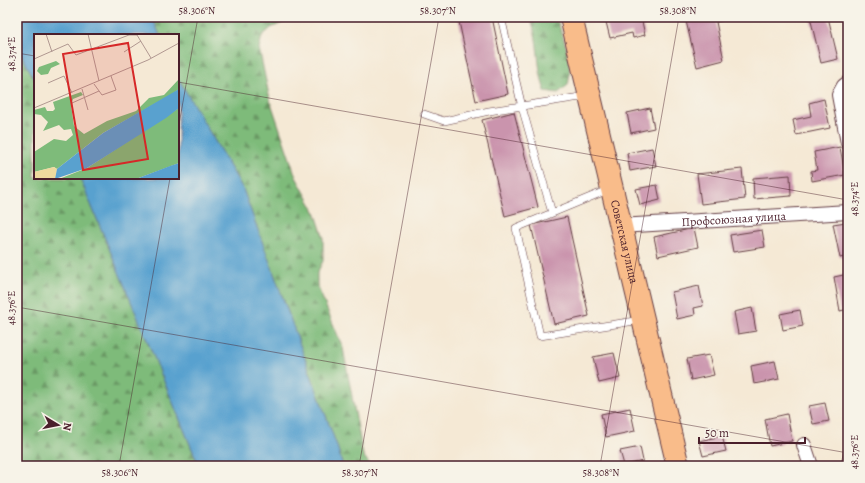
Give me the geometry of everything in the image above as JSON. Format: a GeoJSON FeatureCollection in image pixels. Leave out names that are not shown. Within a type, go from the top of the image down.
{"type":"FeatureCollection","features":[{"type":"Feature","properties":{"kind":"main road","name":"Советская улица"},"geometry":{"type":"LineString","coordinates":[[571,17],[678,466]]}},
{"type":"Feature","properties":{"kind":"street"},"geometry":{"type":"LineString","coordinates":[[848,83],[844,86],[839,95],[848,143]]}},
{"type":"Feature","properties":{"kind":"street","name":"Профсоюзная улица"},"geometry":{"type":"LineString","coordinates":[[620,226],[848,212]]}},
{"type":"Feature","properties":{"kind":"street"},"geometry":{"type":"LineString","coordinates":[[804,444],[811,466]]}},
{"type":"Feature","properties":{"kind":"lane"},"geometry":{"type":"LineString","coordinates":[[500,17],[522,107],[552,213]]}},
{"type":"Feature","properties":{"kind":"lane"},"geometry":{"type":"LineString","coordinates":[[424,114],[444,122],[489,112],[590,96]]}},
{"type":"Feature","properties":{"kind":"lane"},"geometry":{"type":"LineString","coordinates":[[612,188],[516,228],[540,336],[642,320]]}},
{"type":"Feature","properties":{"kind":"green space"},"geometry":{"type":"Polygon","coordinates":[[[152,17],[308,17],[284,22],[271,28],[262,36],[259,48],[270,100],[296,177],[315,211],[323,236],[323,261],[317,273],[317,285],[343,348],[363,455],[371,466],[343,466],[243,189],[179,80],[179,34],[160,34],[152,17]]]}},
{"type":"Feature","properties":{"kind":"green space"},"geometry":{"type":"Polygon","coordinates":[[[530,17],[556,17],[569,59],[568,85],[558,93],[545,91],[540,73],[535,35],[530,17]]]}},
{"type":"Feature","properties":{"kind":"green space"},"geometry":{"type":"Polygon","coordinates":[[[17,47],[34,78],[34,179],[80,179],[199,466],[17,466],[17,47]]]}},
{"type":"Feature","properties":{"kind":"water"},"geometry":{"type":"Polygon","coordinates":[[[17,17],[152,17],[160,34],[34,34],[34,78],[17,47],[17,17]]]}},
{"type":"Feature","properties":{"kind":"water"},"geometry":{"type":"Polygon","coordinates":[[[179,80],[243,189],[343,466],[199,466],[80,179],[179,179],[179,80]]]}},
{"type":"Feature","properties":{"kind":"building"},"geometry":{"type":"Polygon","coordinates":[[[458,17],[492,17],[508,94],[476,101],[458,17]]]}},
{"type":"Feature","properties":{"kind":"building"},"geometry":{"type":"Polygon","coordinates":[[[630,17],[641,17],[645,35],[633,38],[632,33],[610,38],[606,22],[630,17]]]}},
{"type":"Feature","properties":{"kind":"building"},"geometry":{"type":"Polygon","coordinates":[[[685,17],[724,17],[725,20],[716,22],[724,60],[697,67],[685,17]]]}},
{"type":"Feature","properties":{"kind":"building"},"geometry":{"type":"Polygon","coordinates":[[[810,17],[828,17],[838,59],[821,63],[810,17]]]}},
{"type":"Feature","properties":{"kind":"building"},"geometry":{"type":"Polygon","coordinates":[[[824,99],[830,128],[796,135],[793,120],[811,116],[809,103],[824,99]]]}},
{"type":"Feature","properties":{"kind":"building"},"geometry":{"type":"Polygon","coordinates":[[[650,108],[654,128],[631,133],[627,113],[650,108]]]}},
{"type":"Feature","properties":{"kind":"building"},"geometry":{"type":"Polygon","coordinates":[[[514,112],[538,207],[505,216],[482,120],[514,112]]]}},
{"type":"Feature","properties":{"kind":"building"},"geometry":{"type":"Polygon","coordinates":[[[840,147],[845,175],[812,181],[811,171],[817,170],[814,152],[840,147]]]}},
{"type":"Feature","properties":{"kind":"building"},"geometry":{"type":"Polygon","coordinates":[[[652,148],[656,166],[630,171],[627,153],[652,148]]]}},
{"type":"Feature","properties":{"kind":"building"},"geometry":{"type":"Polygon","coordinates":[[[742,169],[745,199],[701,204],[697,174],[742,169]]]}},
{"type":"Feature","properties":{"kind":"building"},"geometry":{"type":"Polygon","coordinates":[[[790,175],[791,196],[754,199],[753,178],[790,175]]]}},
{"type":"Feature","properties":{"kind":"building"},"geometry":{"type":"Polygon","coordinates":[[[657,185],[660,200],[640,205],[636,189],[657,185]]]}},
{"type":"Feature","properties":{"kind":"building"},"geometry":{"type":"Polygon","coordinates":[[[567,217],[589,316],[554,324],[531,225],[567,217]]]}},
{"type":"Feature","properties":{"kind":"building"},"geometry":{"type":"Polygon","coordinates":[[[846,222],[848,256],[840,258],[833,224],[846,222]]]}},
{"type":"Feature","properties":{"kind":"building"},"geometry":{"type":"Polygon","coordinates":[[[694,228],[698,247],[658,256],[654,237],[694,228]]]}},
{"type":"Feature","properties":{"kind":"building"},"geometry":{"type":"Polygon","coordinates":[[[762,230],[765,247],[733,252],[730,235],[762,230]]]}},
{"type":"Feature","properties":{"kind":"building"},"geometry":{"type":"Polygon","coordinates":[[[848,274],[848,309],[840,311],[834,277],[848,274]]]}},
{"type":"Feature","properties":{"kind":"building"},"geometry":{"type":"Polygon","coordinates":[[[699,286],[703,306],[694,308],[695,315],[677,319],[672,292],[699,286]]]}},
{"type":"Feature","properties":{"kind":"building"},"geometry":{"type":"Polygon","coordinates":[[[752,308],[756,331],[738,334],[734,312],[752,308]]]}},
{"type":"Feature","properties":{"kind":"building"},"geometry":{"type":"Polygon","coordinates":[[[800,310],[803,326],[783,330],[780,314],[800,310]]]}},
{"type":"Feature","properties":{"kind":"building"},"geometry":{"type":"Polygon","coordinates":[[[614,353],[620,378],[599,383],[593,357],[614,353]]]}},
{"type":"Feature","properties":{"kind":"building"},"geometry":{"type":"Polygon","coordinates":[[[709,355],[714,375],[691,380],[687,359],[709,355]]]}},
{"type":"Feature","properties":{"kind":"building"},"geometry":{"type":"Polygon","coordinates":[[[775,361],[779,379],[754,384],[751,366],[775,361]]]}},
{"type":"Feature","properties":{"kind":"building"},"geometry":{"type":"Polygon","coordinates":[[[825,403],[829,421],[813,424],[809,406],[825,403]]]}},
{"type":"Feature","properties":{"kind":"building"},"geometry":{"type":"Polygon","coordinates":[[[630,408],[635,431],[606,437],[601,414],[630,408]]]}},
{"type":"Feature","properties":{"kind":"building"},"geometry":{"type":"Polygon","coordinates":[[[787,414],[792,441],[770,446],[765,419],[787,414]]]}},
{"type":"Feature","properties":{"kind":"building"},"geometry":{"type":"Polygon","coordinates":[[[722,436],[726,451],[703,456],[699,441],[722,436]]]}},
{"type":"Feature","properties":{"kind":"building"},"geometry":{"type":"Polygon","coordinates":[[[640,447],[643,461],[624,465],[620,451],[640,447]]]}}]}
